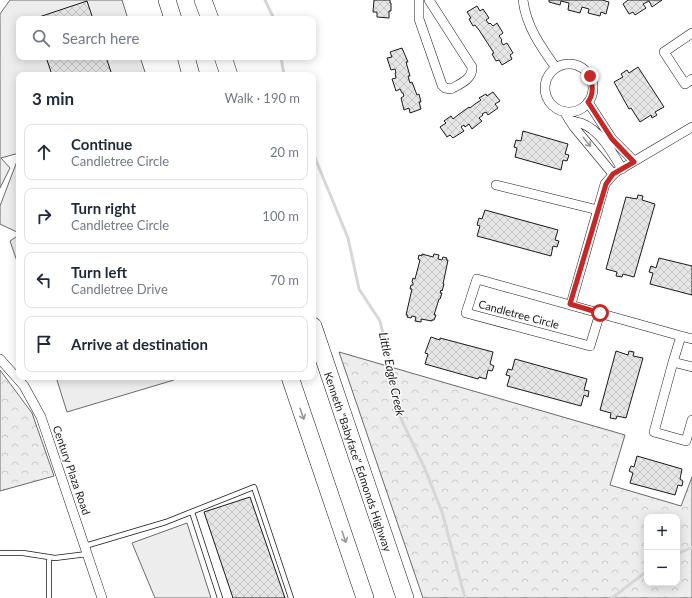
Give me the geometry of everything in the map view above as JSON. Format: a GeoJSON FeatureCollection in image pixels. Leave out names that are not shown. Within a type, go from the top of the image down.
{"type":"FeatureCollection","features":[{"type":"Feature","properties":{"kind":"highway"},"geometry":{"type":"LineString","coordinates":[[167,0],[173,16]]}},
{"type":"Feature","properties":{"kind":"highway"},"geometry":{"type":"LineString","coordinates":[[203,0],[209,16]]}},
{"type":"Feature","properties":{"kind":"highway"},"geometry":{"type":"LineString","coordinates":[[187,60],[190,72]]}},
{"type":"Feature","properties":{"kind":"highway"},"geometry":{"type":"LineString","coordinates":[[224,60],[228,72]]}},
{"type":"Feature","properties":{"kind":"highway","name":"Kenneth \"Babyface\" Edmonds Highway"},"geometry":{"type":"LineString","coordinates":[[316,335],[405,598]]}},
{"type":"Feature","properties":{"kind":"highway"},"geometry":{"type":"LineString","coordinates":[[291,380],[365,598]]}},
{"type":"Feature","properties":{"kind":"street"},"geometry":{"type":"LineString","coordinates":[[419,0],[419,19],[442,85],[445,88],[451,89],[470,77],[472,67],[429,0]]}},
{"type":"Feature","properties":{"kind":"street"},"geometry":{"type":"LineString","coordinates":[[523,0],[527,17],[534,34],[539,44],[556,68]]}},
{"type":"Feature","properties":{"kind":"street"},"geometry":{"type":"LineString","coordinates":[[692,33],[664,52],[685,84],[692,79]]}},
{"type":"Feature","properties":{"kind":"street"},"geometry":{"type":"LineString","coordinates":[[571,64],[578,66],[585,70],[593,83],[593,91],[588,102],[579,109],[572,111],[564,111],[556,108],[547,96],[545,88],[546,80],[556,68],[571,64]]}},
{"type":"Feature","properties":{"kind":"street"},"geometry":{"type":"LineString","coordinates":[[588,102],[612,139],[634,162]]}},
{"type":"Feature","properties":{"kind":"street"},"geometry":{"type":"LineString","coordinates":[[564,111],[569,120],[613,174]]}},
{"type":"Feature","properties":{"kind":"street"},"geometry":{"type":"LineString","coordinates":[[569,120],[581,123],[595,132],[610,150],[622,169]]}},
{"type":"Feature","properties":{"kind":"street"},"geometry":{"type":"LineString","coordinates":[[570,304],[606,184],[613,174],[692,127]]}},
{"type":"Feature","properties":{"kind":"street"},"geometry":{"type":"LineString","coordinates":[[496,185],[598,210]]}},
{"type":"Feature","properties":{"kind":"street","name":"Candletree Circle"},"geometry":{"type":"LineString","coordinates":[[600,313],[590,346],[466,313],[477,279],[570,304],[692,339]]}},
{"type":"Feature","properties":{"kind":"street"},"geometry":{"type":"LineString","coordinates":[[681,336],[654,432],[686,441],[692,420]]}},
{"type":"Feature","properties":{"kind":"street","name":"Century Plaza Road"},"geometry":{"type":"LineString","coordinates":[[0,359],[16,376]]}},
{"type":"Feature","properties":{"kind":"street"},"geometry":{"type":"LineString","coordinates":[[673,362],[692,367]]}},
{"type":"Feature","properties":{"kind":"street","name":"Century Plaza Road"},"geometry":{"type":"LineString","coordinates":[[19,380],[39,413],[48,435],[102,598]]}},
{"type":"Feature","properties":{"kind":"lane"},"geometry":{"type":"LineString","coordinates":[[0,553],[23,553],[55,558],[86,550],[166,522],[254,486],[291,598]]}},
{"type":"Feature","properties":{"kind":"lane"},"geometry":{"type":"LineString","coordinates":[[192,512],[220,598]]}},
{"type":"Feature","properties":{"kind":"lane"},"geometry":{"type":"LineString","coordinates":[[49,557],[49,598]]}},
{"type":"Feature","properties":{"kind":"green space"},"geometry":{"type":"Polygon","coordinates":[[[339,352],[625,435],[610,485],[681,506],[692,477],[692,598],[423,598],[339,352]]]}},
{"type":"Feature","properties":{"kind":"green space"},"geometry":{"type":"Polygon","coordinates":[[[0,370],[32,413],[54,476],[0,491],[0,370]]]}},
{"type":"Feature","properties":{"kind":"shaded area"},"geometry":{"type":"Polygon","coordinates":[[[10,0],[122,0],[127,16],[16,16],[16,60],[141,60],[145,72],[16,72],[16,154],[1,158],[10,168],[0,188],[0,14],[10,0]]]}},
{"type":"Feature","properties":{"kind":"shaded area"},"geometry":{"type":"Polygon","coordinates":[[[16,164],[16,232],[0,224],[0,206],[16,164]]]}},
{"type":"Feature","properties":{"kind":"shaded area"},"geometry":{"type":"Polygon","coordinates":[[[16,237],[16,258],[10,241],[16,237]]]}},
{"type":"Feature","properties":{"kind":"shaded area"},"geometry":{"type":"Polygon","coordinates":[[[57,380],[174,380],[67,412],[57,380]]]}},
{"type":"Feature","properties":{"kind":"shaded area"},"geometry":{"type":"Polygon","coordinates":[[[187,523],[211,598],[155,598],[132,543],[187,523]]]}},
{"type":"Feature","properties":{"kind":"building"},"geometry":{"type":"Polygon","coordinates":[[[374,0],[390,0],[391,11],[389,11],[389,18],[377,17],[377,12],[373,12],[374,0]]]}},
{"type":"Feature","properties":{"kind":"building"},"geometry":{"type":"Polygon","coordinates":[[[549,0],[602,0],[609,2],[606,14],[601,12],[600,16],[588,13],[589,9],[582,7],[580,13],[568,10],[569,3],[561,1],[560,5],[549,2],[549,0]]]}},
{"type":"Feature","properties":{"kind":"building"},"geometry":{"type":"Polygon","coordinates":[[[628,0],[662,0],[652,7],[649,1],[643,4],[646,8],[635,15],[633,12],[629,14],[623,4],[628,0]]]}},
{"type":"Feature","properties":{"kind":"building"},"geometry":{"type":"Polygon","coordinates":[[[87,1],[92,16],[42,16],[87,1]]]}},
{"type":"Feature","properties":{"kind":"building"},"geometry":{"type":"Polygon","coordinates":[[[477,6],[480,11],[483,9],[489,18],[486,20],[489,24],[490,23],[493,26],[497,23],[503,33],[499,36],[503,45],[507,43],[513,53],[510,55],[512,59],[502,65],[499,60],[496,61],[492,54],[494,53],[479,30],[475,25],[473,26],[469,19],[471,18],[467,12],[477,6]]]}},
{"type":"Feature","properties":{"kind":"building"},"geometry":{"type":"Polygon","coordinates":[[[402,48],[408,62],[406,62],[410,76],[408,76],[410,83],[412,82],[417,95],[419,94],[421,102],[419,102],[421,109],[410,113],[409,108],[404,110],[401,98],[404,96],[403,93],[400,89],[396,91],[392,79],[396,78],[395,69],[391,70],[387,58],[392,57],[390,52],[402,48]]]}},
{"type":"Feature","properties":{"kind":"building"},"geometry":{"type":"Polygon","coordinates":[[[47,60],[107,60],[111,72],[51,72],[47,60]]]}},
{"type":"Feature","properties":{"kind":"building"},"geometry":{"type":"Polygon","coordinates":[[[638,67],[664,107],[655,112],[657,115],[652,118],[651,115],[640,122],[631,108],[629,109],[614,82],[623,77],[621,74],[627,70],[629,73],[638,67]]]}},
{"type":"Feature","properties":{"kind":"building"},"geometry":{"type":"Polygon","coordinates":[[[493,92],[500,101],[495,104],[498,108],[488,115],[486,112],[482,114],[483,115],[479,118],[482,121],[472,129],[469,124],[465,127],[464,125],[461,127],[464,131],[453,138],[450,135],[447,137],[440,127],[446,123],[444,121],[451,116],[453,119],[481,100],[479,98],[486,94],[487,96],[493,92]]]}},
{"type":"Feature","properties":{"kind":"building"},"geometry":{"type":"Polygon","coordinates":[[[523,131],[568,144],[565,154],[569,155],[567,161],[563,160],[561,170],[515,157],[517,148],[514,147],[516,140],[521,141],[523,131]]]}},
{"type":"Feature","properties":{"kind":"building"},"geometry":{"type":"Polygon","coordinates":[[[638,195],[643,196],[642,200],[655,204],[634,277],[623,274],[622,277],[616,276],[617,272],[606,269],[626,197],[637,199],[638,195]]]}},
{"type":"Feature","properties":{"kind":"building"},"geometry":{"type":"Polygon","coordinates":[[[485,210],[558,230],[555,240],[559,241],[557,247],[553,246],[551,256],[477,236],[480,226],[477,225],[479,218],[482,219],[485,210]]]}},
{"type":"Feature","properties":{"kind":"building"},"geometry":{"type":"Polygon","coordinates":[[[422,254],[433,257],[434,254],[439,255],[438,259],[442,260],[443,257],[447,258],[446,260],[448,260],[444,284],[440,293],[442,293],[434,315],[436,315],[434,320],[421,319],[421,322],[415,321],[416,317],[412,316],[411,318],[407,317],[408,315],[406,315],[412,289],[410,289],[411,285],[413,285],[413,278],[415,279],[420,260],[418,259],[419,255],[422,256],[422,254]]]}},
{"type":"Feature","properties":{"kind":"building"},"geometry":{"type":"Polygon","coordinates":[[[659,258],[692,266],[692,295],[650,284],[653,273],[649,272],[651,266],[656,268],[659,258]]]}},
{"type":"Feature","properties":{"kind":"building"},"geometry":{"type":"Polygon","coordinates":[[[431,337],[493,352],[490,364],[494,366],[492,371],[488,370],[486,379],[479,377],[478,379],[425,364],[428,354],[425,353],[431,337]]]}},
{"type":"Feature","properties":{"kind":"building"},"geometry":{"type":"Polygon","coordinates":[[[616,351],[628,355],[629,351],[634,352],[633,356],[643,358],[626,418],[617,416],[616,419],[610,418],[611,413],[600,410],[616,351]]]}},
{"type":"Feature","properties":{"kind":"building"},"geometry":{"type":"Polygon","coordinates":[[[515,359],[587,379],[584,390],[589,391],[588,397],[584,395],[581,406],[507,386],[510,376],[506,375],[508,369],[512,370],[515,359]]]}},
{"type":"Feature","properties":{"kind":"building"},"geometry":{"type":"Polygon","coordinates":[[[637,456],[682,469],[680,479],[683,481],[682,486],[678,485],[675,495],[630,483],[633,473],[629,471],[631,466],[634,467],[637,456]]]}},
{"type":"Feature","properties":{"kind":"building"},"geometry":{"type":"Polygon","coordinates":[[[250,497],[285,598],[233,598],[204,512],[250,497]]]}},
{"type":"Feature","properties":{"kind":"waterway","name":"Little Eagle Creek"},"geometry":{"type":"LineString","coordinates":[[265,0],[273,16]]}},
{"type":"Feature","properties":{"kind":"waterway","name":"Little Eagle Creek"},"geometry":{"type":"LineString","coordinates":[[282,60],[284,72]]}},
{"type":"Feature","properties":{"kind":"waterway","name":"Little Eagle Creek"},"geometry":{"type":"LineString","coordinates":[[316,160],[348,238],[359,289],[380,321],[401,419],[425,469],[442,512],[465,598]]}},
{"type":"Feature","properties":{"kind":"waterway"},"geometry":{"type":"LineString","coordinates":[[680,553],[692,547]]}},
{"type":"Feature","properties":{"kind":"waterway"},"geometry":{"type":"LineString","coordinates":[[612,598],[644,573]]}},
{"type":"Feature","properties":{"kind":"route"},"geometry":{"type":"LineString","coordinates":[[590,76],[593,83],[593,91],[588,102],[602,126],[622,151],[634,162],[613,174],[608,179],[570,304],[600,313]]}}]}
